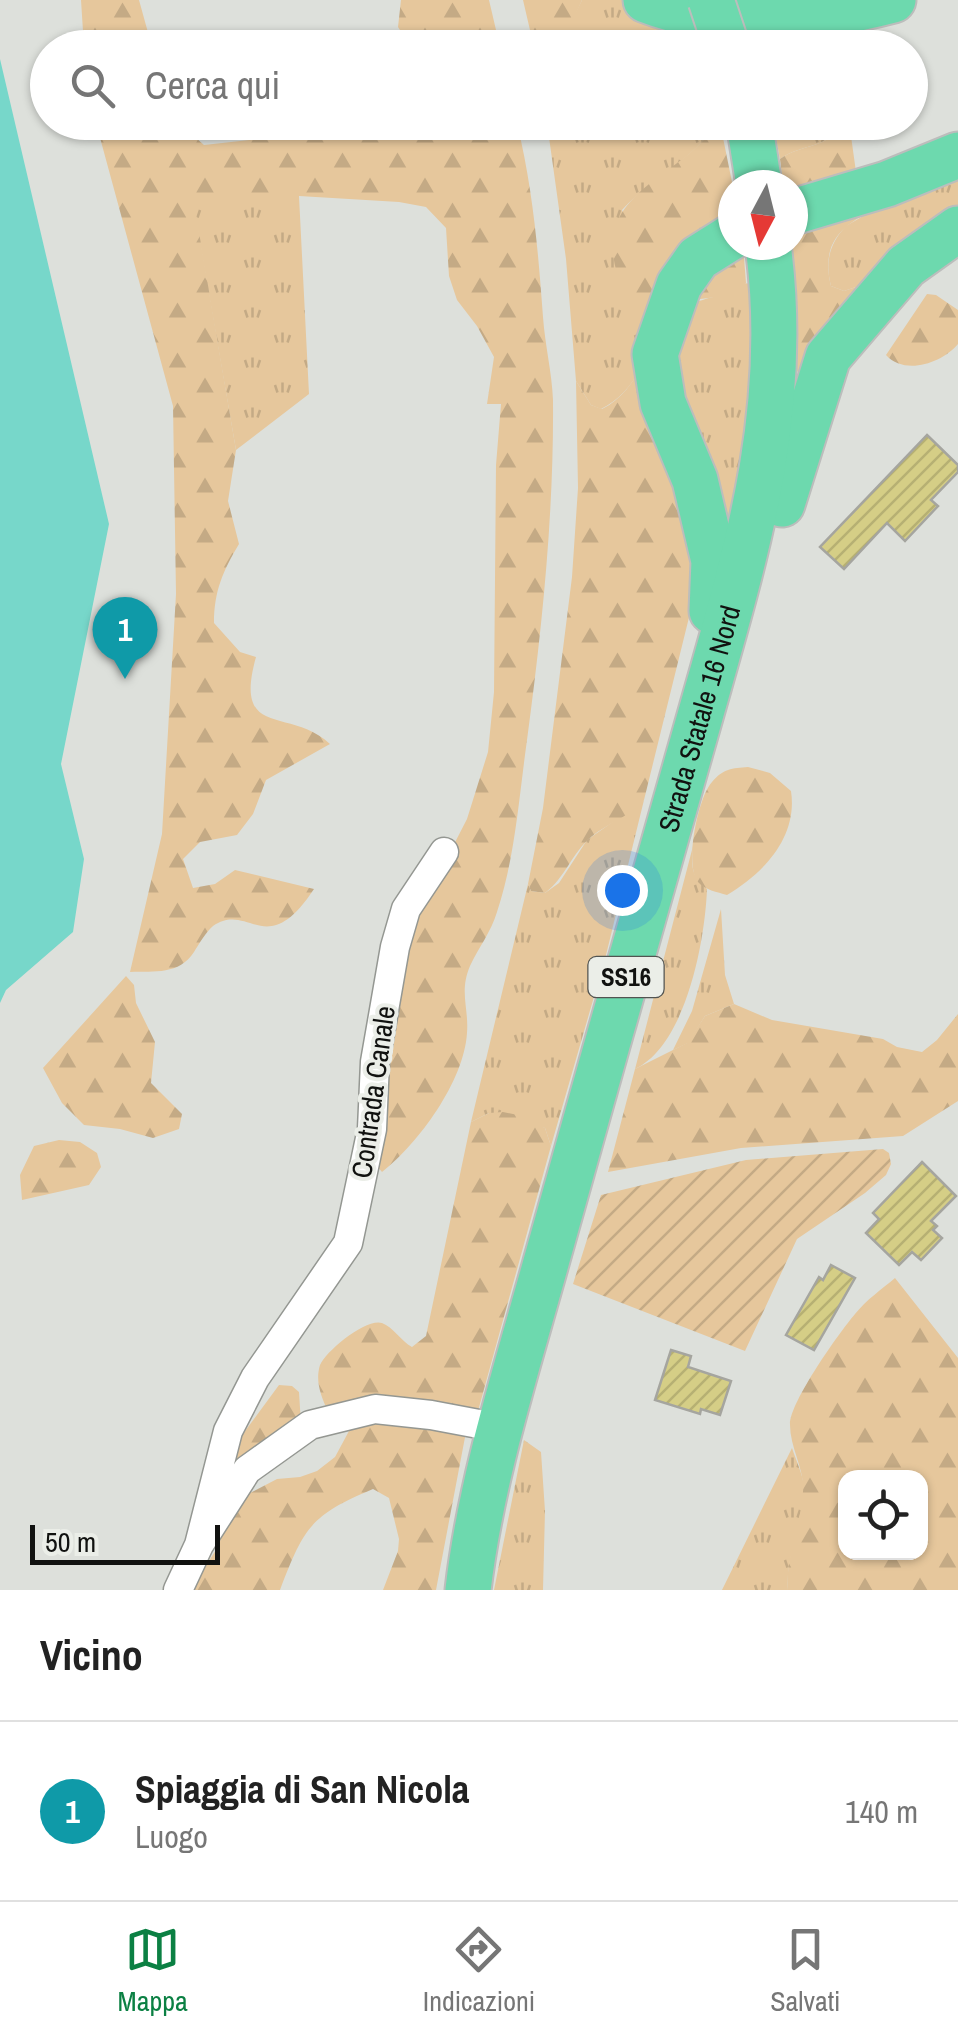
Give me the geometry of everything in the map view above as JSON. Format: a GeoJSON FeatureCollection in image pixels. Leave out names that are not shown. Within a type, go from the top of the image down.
{"type":"FeatureCollection","features":[{"type":"Feature","properties":{"kind":"main road"},"geometry":{"type":"LineString","coordinates":[[646,0],[678,12],[758,20],[835,13],[893,0]]}},
{"type":"Feature","properties":{"kind":"main road"},"geometry":{"type":"LineString","coordinates":[[710,0],[721,30]]}},
{"type":"Feature","properties":{"kind":"main road"},"geometry":{"type":"LineString","coordinates":[[752,140],[757,170]]}},
{"type":"Feature","properties":{"kind":"main road"},"geometry":{"type":"LineString","coordinates":[[808,208],[887,184],[958,156]]}},
{"type":"Feature","properties":{"kind":"main road"},"geometry":{"type":"LineString","coordinates":[[680,788],[759,596],[790,473],[828,358],[906,266],[958,229]]}},
{"type":"Feature","properties":{"kind":"main road"},"geometry":{"type":"LineString","coordinates":[[708,686],[714,562],[695,480],[664,403],[655,354],[680,286],[698,258],[718,245]]}},
{"type":"Feature","properties":{"kind":"main road","name":"Strada Statale 16 Nord"},"geometry":{"type":"LineString","coordinates":[[468,1590],[500,1428],[708,686],[766,459],[774,375],[770,260]]}},
{"type":"Feature","properties":{"kind":"street","name":"Contrada Canale"},"geometry":{"type":"LineString","coordinates":[[199,1544],[223,1448],[242,1404],[279,1341],[348,1243],[372,1130],[375,1062],[395,947],[406,909],[444,852]]}},
{"type":"Feature","properties":{"kind":"street","name":"Contrada Canale"},"geometry":{"type":"LineString","coordinates":[[178,1590],[199,1544],[247,1470],[310,1424],[375,1409],[500,1428]]}},
{"type":"Feature","properties":{"kind":"green space"},"geometry":{"type":"Polygon","coordinates":[[[81,0],[139,0],[147,30],[83,30],[81,0]]]}},
{"type":"Feature","properties":{"kind":"green space"},"geometry":{"type":"Polygon","coordinates":[[[401,0],[489,0],[496,30],[400,30],[401,0]]]}},
{"type":"Feature","properties":{"kind":"green space"},"geometry":{"type":"Polygon","coordinates":[[[523,0],[582,0],[569,30],[530,30],[523,0]]]}},
{"type":"Feature","properties":{"kind":"green space"},"geometry":{"type":"Polygon","coordinates":[[[582,0],[630,0],[690,20],[693,30],[567,30],[582,0]]]}},
{"type":"Feature","properties":{"kind":"green space"},"geometry":{"type":"Polygon","coordinates":[[[101,140],[198,140],[204,145],[249,140],[520,140],[534,220],[553,400],[546,571],[519,805],[497,912],[467,975],[467,1033],[458,1071],[424,1128],[382,1172],[372,1160],[396,957],[467,819],[488,752],[494,692],[496,465],[501,404],[487,404],[494,357],[457,300],[449,276],[446,228],[426,207],[399,202],[299,196],[193,197],[236,450],[228,501],[239,544],[220,582],[214,623],[240,652],[256,657],[251,683],[252,700],[258,711],[314,733],[330,744],[266,780],[253,814],[237,835],[200,842],[183,859],[193,888],[215,884],[235,870],[314,889],[297,911],[270,926],[226,920],[210,929],[181,965],[130,972],[162,834],[176,594],[173,406],[101,140]]]}},
{"type":"Feature","properties":{"kind":"green space"},"geometry":{"type":"Polygon","coordinates":[[[549,140],[703,140],[622,210],[650,287],[653,323],[647,353],[634,380],[625,392],[601,409],[591,405],[576,381],[566,259],[549,140]]]}},
{"type":"Feature","properties":{"kind":"green space"},"geometry":{"type":"Polygon","coordinates":[[[703,140],[723,140],[730,170],[718,170],[718,238],[655,306],[636,299],[619,279],[613,245],[617,222],[629,203],[703,140]]]}},
{"type":"Feature","properties":{"kind":"green space"},"geometry":{"type":"Polygon","coordinates":[[[776,140],[825,140],[795,151],[780,159],[776,140]]]}},
{"type":"Feature","properties":{"kind":"green space"},"geometry":{"type":"Polygon","coordinates":[[[825,140],[852,140],[856,172],[808,188],[808,170],[781,170],[780,159],[825,140]]]}},
{"type":"Feature","properties":{"kind":"green space"},"geometry":{"type":"Polygon","coordinates":[[[958,161],[958,208],[859,286],[844,291],[831,286],[830,254],[846,226],[958,161]]]}},
{"type":"Feature","properties":{"kind":"green space"},"geometry":{"type":"Polygon","coordinates":[[[192,196],[299,196],[309,394],[236,450],[192,196]]]}},
{"type":"Feature","properties":{"kind":"green space"},"geometry":{"type":"Polygon","coordinates":[[[887,204],[849,224],[833,243],[828,269],[831,286],[844,291],[859,286],[800,376],[795,367],[797,315],[792,260],[808,260],[808,215],[887,204]]]}},
{"type":"Feature","properties":{"kind":"green space"},"geometry":{"type":"Polygon","coordinates":[[[724,260],[744,260],[746,283],[725,296],[700,299],[689,306],[679,296],[724,260]]]}},
{"type":"Feature","properties":{"kind":"green space"},"geometry":{"type":"Polygon","coordinates":[[[743,283],[752,284],[751,417],[719,566],[666,378],[689,306],[743,283]]]}},
{"type":"Feature","properties":{"kind":"green space"},"geometry":{"type":"Polygon","coordinates":[[[927,294],[936,295],[958,310],[958,344],[933,361],[903,365],[886,355],[927,294]]]}},
{"type":"Feature","properties":{"kind":"green space"},"geometry":{"type":"Polygon","coordinates":[[[644,363],[691,540],[697,585],[644,800],[591,837],[545,893],[531,891],[528,884],[543,808],[572,577],[578,488],[576,381],[591,405],[602,409],[626,389],[644,363]]]}},
{"type":"Feature","properties":{"kind":"green space"},"geometry":{"type":"Polygon","coordinates":[[[748,767],[770,773],[791,791],[792,808],[776,852],[754,876],[727,895],[698,882],[692,861],[694,831],[712,782],[728,770],[748,767]]]}},
{"type":"Feature","properties":{"kind":"green space"},"geometry":{"type":"Polygon","coordinates":[[[644,800],[606,955],[551,1146],[545,1128],[489,1113],[471,1122],[528,884],[531,891],[545,893],[559,883],[587,840],[644,800]]]}},
{"type":"Feature","properties":{"kind":"green space"},"geometry":{"type":"Polygon","coordinates":[[[693,846],[693,870],[707,889],[697,962],[680,1015],[667,1038],[653,1057],[635,1069],[693,846]]]}},
{"type":"Feature","properties":{"kind":"green space"},"geometry":{"type":"Polygon","coordinates":[[[721,909],[725,975],[734,1004],[705,1016],[688,1043],[673,1050],[692,1011],[721,909]]]}},
{"type":"Feature","properties":{"kind":"green space"},"geometry":{"type":"Polygon","coordinates":[[[126,976],[134,985],[136,1003],[155,1042],[151,1083],[182,1114],[179,1129],[153,1138],[84,1125],[62,1103],[43,1068],[126,976]]]}},
{"type":"Feature","properties":{"kind":"green space"},"geometry":{"type":"Polygon","coordinates":[[[734,1004],[772,1020],[883,1039],[897,1047],[922,1052],[958,1014],[958,1101],[903,1136],[741,1148],[608,1172],[635,1069],[687,1043],[705,1016],[734,1004]]]}},
{"type":"Feature","properties":{"kind":"green space"},"geometry":{"type":"Polygon","coordinates":[[[503,1112],[545,1128],[551,1146],[478,1411],[328,1411],[320,1389],[320,1365],[347,1337],[375,1323],[386,1325],[412,1347],[426,1336],[471,1122],[489,1113],[503,1112]]]}},
{"type":"Feature","properties":{"kind":"green space"},"geometry":{"type":"Polygon","coordinates":[[[59,1140],[80,1142],[97,1153],[101,1167],[89,1185],[22,1200],[20,1175],[34,1146],[59,1140]]]}},
{"type":"Feature","properties":{"kind":"green space"},"geometry":{"type":"Polygon","coordinates":[[[883,1149],[889,1153],[891,1164],[886,1175],[797,1239],[745,1351],[573,1284],[601,1195],[746,1160],[883,1149]]]}},
{"type":"Feature","properties":{"kind":"green space"},"geometry":{"type":"Polygon","coordinates":[[[895,1278],[958,1358],[958,1590],[788,1590],[803,1492],[791,1434],[792,1415],[838,1336],[869,1299],[895,1278]]]}},
{"type":"Feature","properties":{"kind":"green space"},"geometry":{"type":"Polygon","coordinates":[[[279,1385],[292,1386],[299,1392],[301,1424],[204,1498],[234,1446],[279,1385]]]}},
{"type":"Feature","properties":{"kind":"green space"},"geometry":{"type":"Polygon","coordinates":[[[370,1417],[466,1432],[436,1590],[383,1590],[399,1539],[389,1498],[373,1489],[336,1507],[312,1526],[296,1551],[280,1590],[190,1590],[216,1550],[231,1515],[250,1493],[277,1479],[317,1471],[335,1457],[349,1431],[370,1417]]]}},
{"type":"Feature","properties":{"kind":"green space"},"geometry":{"type":"Polygon","coordinates":[[[524,1440],[541,1452],[545,1511],[543,1590],[494,1590],[524,1440]]]}},
{"type":"Feature","properties":{"kind":"green space"},"geometry":{"type":"Polygon","coordinates":[[[792,1448],[803,1482],[804,1500],[788,1590],[722,1590],[792,1448]]]}},
{"type":"Feature","properties":{"kind":"water"},"geometry":{"type":"Polygon","coordinates":[[[0,59],[109,524],[61,764],[84,859],[73,932],[6,990],[0,1003],[0,59]]]}},
{"type":"Feature","properties":{"kind":"building"},"geometry":{"type":"Polygon","coordinates":[[[927,435],[958,465],[958,472],[931,500],[938,506],[905,541],[887,523],[844,569],[820,547],[927,435]]]}},
{"type":"Feature","properties":{"kind":"building"},"geometry":{"type":"Polygon","coordinates":[[[922,1162],[956,1196],[931,1221],[937,1226],[933,1230],[942,1238],[921,1260],[912,1252],[899,1265],[866,1233],[879,1219],[873,1213],[922,1162]]]}},
{"type":"Feature","properties":{"kind":"building"},"geometry":{"type":"Polygon","coordinates":[[[831,1265],[855,1278],[814,1350],[786,1335],[819,1277],[823,1280],[831,1265]]]}},
{"type":"Feature","properties":{"kind":"building"},"geometry":{"type":"Polygon","coordinates":[[[671,1350],[691,1356],[688,1367],[731,1381],[720,1415],[701,1409],[700,1414],[655,1400],[671,1350]]]}},
{"type":"Feature","properties":{"kind":"place","name":"Spiaggia di San Nicola"},"geometry":{"type":"Point","coordinates":[125,679]}}]}
